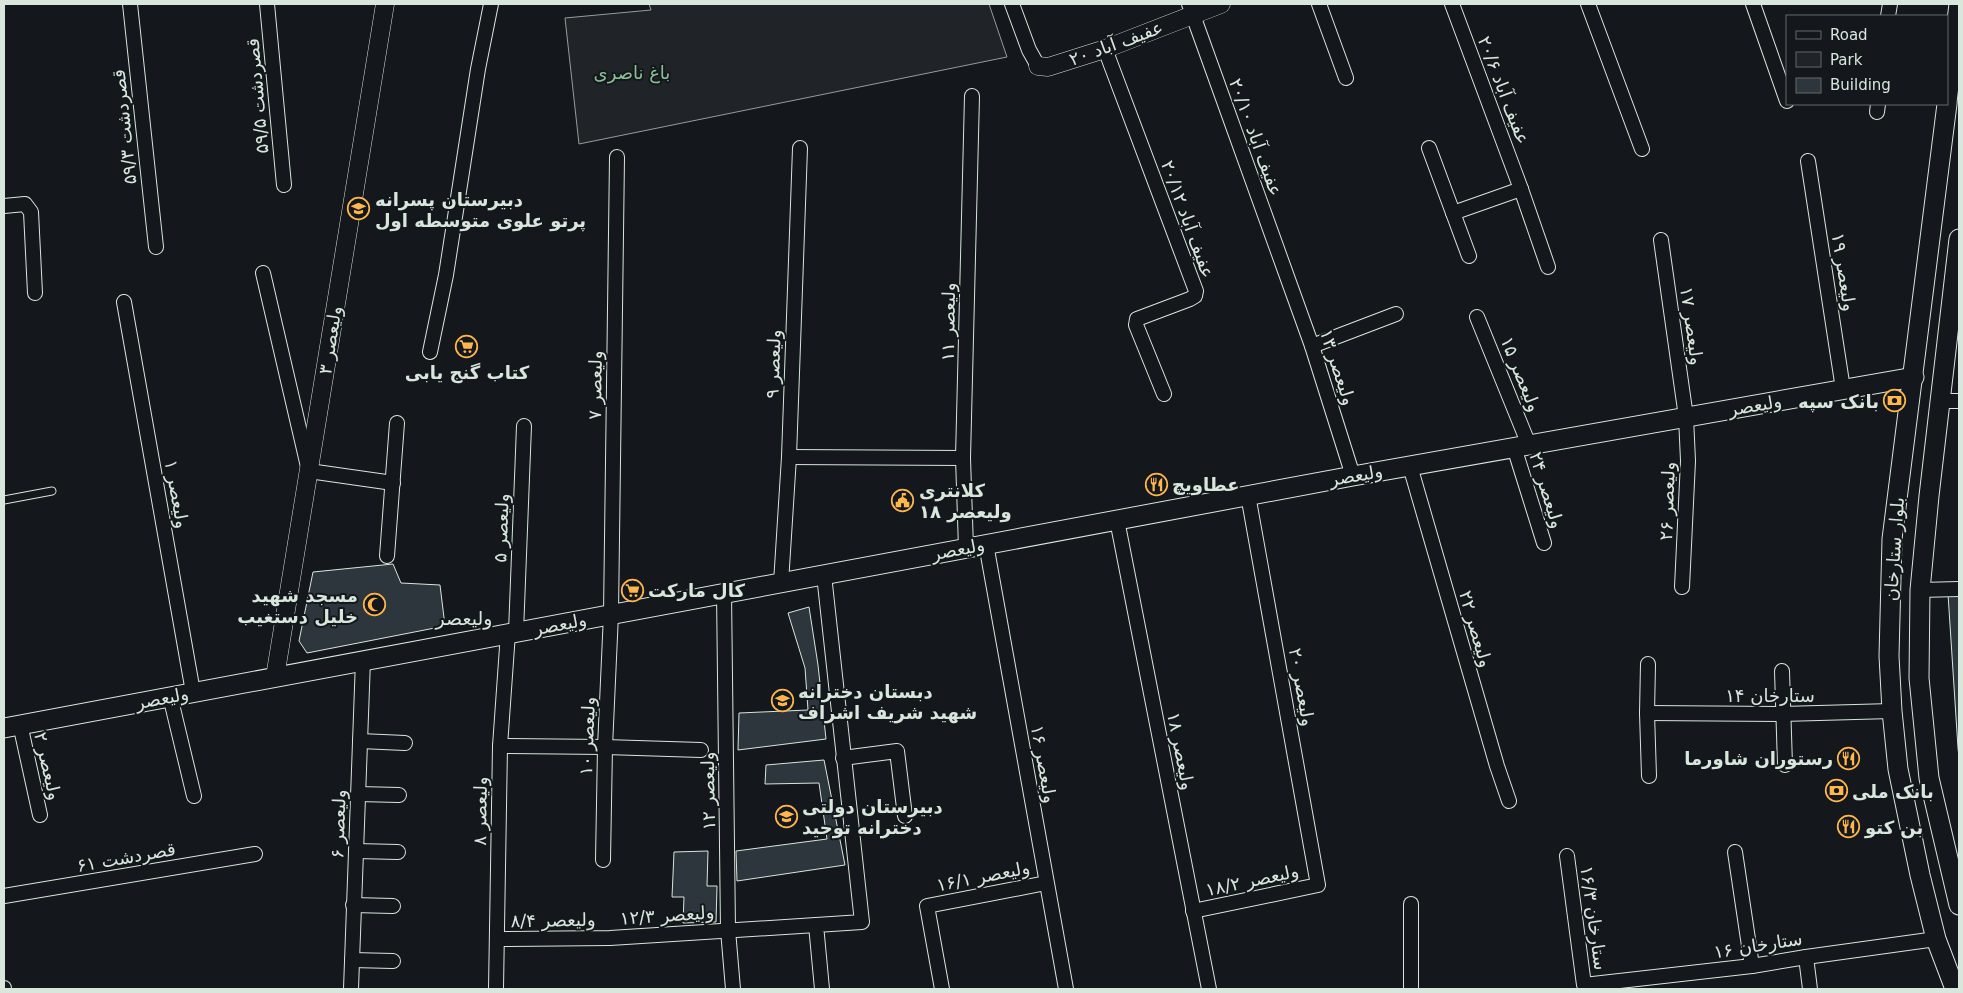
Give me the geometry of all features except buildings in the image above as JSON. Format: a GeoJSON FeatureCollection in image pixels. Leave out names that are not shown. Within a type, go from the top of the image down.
{"type":"FeatureCollection","features":[{"type":"Feature","properties":{"kind":"main road","name":"بلوار ستارخان"},"geometry":{"type":"LineString","coordinates":[[1948,94],[1958,4]]}},
{"type":"Feature","properties":{"kind":"main road","name":"بلوار ستارخان"},"geometry":{"type":"LineString","coordinates":[[1947,105],[1914,377],[1892,539],[1889,656],[1898,769],[1920,876],[1936,939],[1955,989]]}},
{"type":"Feature","properties":{"kind":"main road","name":"بلوار ستارخان"},"geometry":{"type":"LineString","coordinates":[[1959,239],[1936,427],[1920,590],[1919,678],[1929,778],[1959,905]]}},
{"type":"Feature","properties":{"kind":"main road","name":"ولیعصر"},"geometry":{"type":"LineString","coordinates":[[12,726],[1353,476],[1914,377]]}},
{"type":"Feature","properties":{"kind":"street","name":"۵۹/۳ قصردشت"},"geometry":{"type":"LineString","coordinates":[[130,4],[156,247]]}},
{"type":"Feature","properties":{"kind":"street","name":"۵۹/۵ قصردشت"},"geometry":{"type":"LineString","coordinates":[[267,4],[284,185]]}},
{"type":"Feature","properties":{"kind":"street","name":"۳ ولیعصر"},"geometry":{"type":"LineString","coordinates":[[275,677],[385,4]]}},
{"type":"Feature","properties":{"kind":"street"},"geometry":{"type":"LineString","coordinates":[[430,352],[446,275],[478,69],[491,4]]}},
{"type":"Feature","properties":{"kind":"street"},"geometry":{"type":"LineString","coordinates":[[1012,4],[1029,50],[1038,66]]}},
{"type":"Feature","properties":{"kind":"street","name":"عفیف آباد ۲۰"},"geometry":{"type":"LineString","coordinates":[[1038,66],[1048,67],[1105,49],[1191,9],[1221,4]]}},
{"type":"Feature","properties":{"kind":"street"},"geometry":{"type":"LineString","coordinates":[[1319,4],[1346,78]]}},
{"type":"Feature","properties":{"kind":"street","name":"عفیف آباد ۲۰/۶"},"geometry":{"type":"LineString","coordinates":[[1452,4],[1522,189],[1548,267]]}},
{"type":"Feature","properties":{"kind":"street"},"geometry":{"type":"LineString","coordinates":[[1588,4],[1642,149]]}},
{"type":"Feature","properties":{"kind":"street"},"geometry":{"type":"LineString","coordinates":[[1753,4],[1786,98]]}},
{"type":"Feature","properties":{"kind":"street","name":"عفیف آباد ۲۰/۱۰"},"geometry":{"type":"LineString","coordinates":[[1191,9],[1284,271]]}},
{"type":"Feature","properties":{"kind":"street","name":"عفیف آباد ۲۰/۱۲"},"geometry":{"type":"LineString","coordinates":[[1105,49],[1196,291],[1195,296],[1190,300],[1137,319],[1136,325],[1164,394]]}},
{"type":"Feature","properties":{"kind":"street","name":"۱۱ ولیعصر"},"geometry":{"type":"LineString","coordinates":[[966,548],[963,458],[972,96]]}},
{"type":"Feature","properties":{"kind":"street","name":"۹ ولیعصر"},"geometry":{"type":"LineString","coordinates":[[781,582],[788,457],[800,148]]}},
{"type":"Feature","properties":{"kind":"street"},"geometry":{"type":"LineString","coordinates":[[1429,148],[1469,256]]}},
{"type":"Feature","properties":{"kind":"street","name":"۷ ولیعصر"},"geometry":{"type":"LineString","coordinates":[[611,614],[617,157]]}},
{"type":"Feature","properties":{"kind":"street","name":"۱۹ ولیعصر"},"geometry":{"type":"LineString","coordinates":[[1808,160],[1843,389]]}},
{"type":"Feature","properties":{"kind":"street"},"geometry":{"type":"LineString","coordinates":[[1453,214],[1522,189]]}},
{"type":"Feature","properties":{"kind":"street"},"geometry":{"type":"LineString","coordinates":[[4,206],[25,204],[31,212],[35,293]]}},
{"type":"Feature","properties":{"kind":"street","name":"۱۷ ولیعصر"},"geometry":{"type":"LineString","coordinates":[[1661,240],[1686,417]]}},
{"type":"Feature","properties":{"kind":"street","name":"۱۳ ولیعصر"},"geometry":{"type":"LineString","coordinates":[[1284,271],[1312,346],[1353,476]]}},
{"type":"Feature","properties":{"kind":"street"},"geometry":{"type":"LineString","coordinates":[[263,273],[309,471],[393,483]]}},
{"type":"Feature","properties":{"kind":"street","name":"۱ ولیعصر"},"geometry":{"type":"LineString","coordinates":[[124,302],[193,692]]}},
{"type":"Feature","properties":{"kind":"street"},"geometry":{"type":"LineString","coordinates":[[1312,346],[1396,314]]}},
{"type":"Feature","properties":{"kind":"street","name":"۱۵ ولیعصر"},"geometry":{"type":"LineString","coordinates":[[1478,317],[1521,446]]}},
{"type":"Feature","properties":{"kind":"street"},"geometry":{"type":"LineString","coordinates":[[1940,401],[1959,401]]}},
{"type":"Feature","properties":{"kind":"street","name":"۲۶ ولیعصر"},"geometry":{"type":"LineString","coordinates":[[1682,587],[1688,461],[1686,417]]}},
{"type":"Feature","properties":{"kind":"street"},"geometry":{"type":"LineString","coordinates":[[387,556],[397,424]]}},
{"type":"Feature","properties":{"kind":"street","name":"۵ ولیعصر"},"geometry":{"type":"LineString","coordinates":[[512,632],[524,426]]}},
{"type":"Feature","properties":{"kind":"street","name":"۲۴ ولیعصر"},"geometry":{"type":"LineString","coordinates":[[1521,446],[1544,543]]}},
{"type":"Feature","properties":{"kind":"street"},"geometry":{"type":"LineString","coordinates":[[788,457],[963,458]]}},
{"type":"Feature","properties":{"kind":"street","name":"۲۲ ولیعصر"},"geometry":{"type":"LineString","coordinates":[[1410,466],[1497,766],[1509,801]]}},
{"type":"Feature","properties":{"kind":"street","name":"۲۰ ولیعصر"},"geometry":{"type":"LineString","coordinates":[[1248,496],[1318,885]]}},
{"type":"Feature","properties":{"kind":"street","name":"۱۸ ولیعصر"},"geometry":{"type":"LineString","coordinates":[[1117,520],[1209,989]]}},
{"type":"Feature","properties":{"kind":"street","name":"۱۶ ولیعصر"},"geometry":{"type":"LineString","coordinates":[[986,544],[1066,989]]}},
{"type":"Feature","properties":{"kind":"street"},"geometry":{"type":"LineString","coordinates":[[824,574],[843,758],[897,751],[905,816]]}},
{"type":"Feature","properties":{"kind":"street"},"geometry":{"type":"LineString","coordinates":[[1920,590],[1959,589]]}},
{"type":"Feature","properties":{"kind":"street","name":"۱۲ ولیعصر"},"geometry":{"type":"LineString","coordinates":[[724,592],[728,930],[733,989]]}},
{"type":"Feature","properties":{"kind":"street","name":"۱۰ ولیعصر"},"geometry":{"type":"LineString","coordinates":[[603,860],[605,747],[611,614]]}},
{"type":"Feature","properties":{"kind":"street","name":"۸ ولیعصر"},"geometry":{"type":"LineString","coordinates":[[496,989],[500,746],[512,632]]}},
{"type":"Feature","properties":{"kind":"street","name":"۶ ولیعصر"},"geometry":{"type":"LineString","coordinates":[[351,989],[363,660]]}},
{"type":"Feature","properties":{"kind":"street"},"geometry":{"type":"LineString","coordinates":[[1648,664],[1649,776]]}},
{"type":"Feature","properties":{"kind":"street"},"geometry":{"type":"LineString","coordinates":[[1782,672],[1785,765]]}},
{"type":"Feature","properties":{"kind":"street"},"geometry":{"type":"LineString","coordinates":[[170,696],[194,796]]}},
{"type":"Feature","properties":{"kind":"street","name":"۱۴ ستارخان"},"geometry":{"type":"LineString","coordinates":[[1647,713],[1782,714],[1892,711]]}},
{"type":"Feature","properties":{"kind":"street","name":"۲ ولیعصر"},"geometry":{"type":"LineString","coordinates":[[12,726],[40,815]]}},
{"type":"Feature","properties":{"kind":"street"},"geometry":{"type":"LineString","coordinates":[[360,742],[405,743]]}},
{"type":"Feature","properties":{"kind":"street"},"geometry":{"type":"LineString","coordinates":[[500,746],[701,750]]}},
{"type":"Feature","properties":{"kind":"street","name":"۱۲/۳ ولیعصر"},"geometry":{"type":"LineString","coordinates":[[610,938],[862,922],[843,758]]}},
{"type":"Feature","properties":{"kind":"street"},"geometry":{"type":"LineString","coordinates":[[358,794],[400,795]]}},
{"type":"Feature","properties":{"kind":"street"},"geometry":{"type":"LineString","coordinates":[[356,851],[398,852]]}},
{"type":"Feature","properties":{"kind":"street"},"geometry":{"type":"LineString","coordinates":[[1735,852],[1752,966]]}},
{"type":"Feature","properties":{"kind":"street","name":"۶۱ قصردشت"},"geometry":{"type":"LineString","coordinates":[[4,896],[255,854]]}},
{"type":"Feature","properties":{"kind":"street","name":"۱۶/۳ ستارخان"},"geometry":{"type":"LineString","coordinates":[[1567,856],[1584,986]]}},
{"type":"Feature","properties":{"kind":"street","name":"۱۶/۱ ولیعصر"},"geometry":{"type":"LineString","coordinates":[[942,989],[927,906],[1046,883]]}},
{"type":"Feature","properties":{"kind":"street","name":"۱۸/۲ ولیعصر"},"geometry":{"type":"LineString","coordinates":[[1193,911],[1318,885]]}},
{"type":"Feature","properties":{"kind":"street"},"geometry":{"type":"LineString","coordinates":[[1411,904],[1411,989]]}},
{"type":"Feature","properties":{"kind":"street"},"geometry":{"type":"LineString","coordinates":[[353,905],[393,906]]}},
{"type":"Feature","properties":{"kind":"street"},"geometry":{"type":"LineString","coordinates":[[816,925],[822,989]]}},
{"type":"Feature","properties":{"kind":"street","name":"۸/۴ ولیعصر"},"geometry":{"type":"LineString","coordinates":[[497,940],[610,938]]}},
{"type":"Feature","properties":{"kind":"street","name":"۱۶ ستارخان"},"geometry":{"type":"LineString","coordinates":[[1584,986],[1677,982],[1806,957],[1936,939]]}},
{"type":"Feature","properties":{"kind":"street"},"geometry":{"type":"LineString","coordinates":[[1806,957],[1810,989]]}},
{"type":"Feature","properties":{"kind":"street"},"geometry":{"type":"LineString","coordinates":[[352,960],[393,961]]}},
{"type":"Feature","properties":{"kind":"lane"},"geometry":{"type":"LineString","coordinates":[[4,500],[52,491]]}},
{"type":"Feature","properties":{"kind":"green space","name":"باغ ناصری"},"geometry":{"type":"Polygon","coordinates":[[[649,4],[989,4],[1007,57],[579,144],[565,18],[651,10],[649,4]]]}},
{"type":"Feature","properties":{"kind":"place","name":"دبیرستان پسرانه پرتو علوی متوسطه اول"},"geometry":{"type":"Point","coordinates":[359,209]}},
{"type":"Feature","properties":{"kind":"place","name":"کتاب گنج یابی"},"geometry":{"type":"Point","coordinates":[467,347]}},
{"type":"Feature","properties":{"kind":"place","name":"بانک سپه"},"geometry":{"type":"Point","coordinates":[1895,401]}},
{"type":"Feature","properties":{"kind":"place","name":"عطاویچ"},"geometry":{"type":"Point","coordinates":[1156,484]}},
{"type":"Feature","properties":{"kind":"place","name":"کلانتری ۱۸ ولیعصر"},"geometry":{"type":"Point","coordinates":[903,500]}},
{"type":"Feature","properties":{"kind":"place","name":"کال مارکت"},"geometry":{"type":"Point","coordinates":[632,590]}},
{"type":"Feature","properties":{"kind":"place","name":"مسجد شهید خلیل دستغیب"},"geometry":{"type":"Point","coordinates":[374,605]}},
{"type":"Feature","properties":{"kind":"place","name":"دبستان دخترانه شهید شریف اشراف"},"geometry":{"type":"Point","coordinates":[782,701]}},
{"type":"Feature","properties":{"kind":"place","name":"رستوران شاورما"},"geometry":{"type":"Point","coordinates":[1849,758]}},
{"type":"Feature","properties":{"kind":"place","name":"بانک ملی"},"geometry":{"type":"Point","coordinates":[1836,791]}},
{"type":"Feature","properties":{"kind":"place","name":"دبیرستان دولتی دخترانه توحید"},"geometry":{"type":"Point","coordinates":[786,816]}},
{"type":"Feature","properties":{"kind":"place","name":"بن کتو"},"geometry":{"type":"Point","coordinates":[1849,827]}},
{"type":"Feature","properties":{"kind":"district","name":"ولیعصر"},"geometry":{"type":"Point","coordinates":[464,618]}}]}
